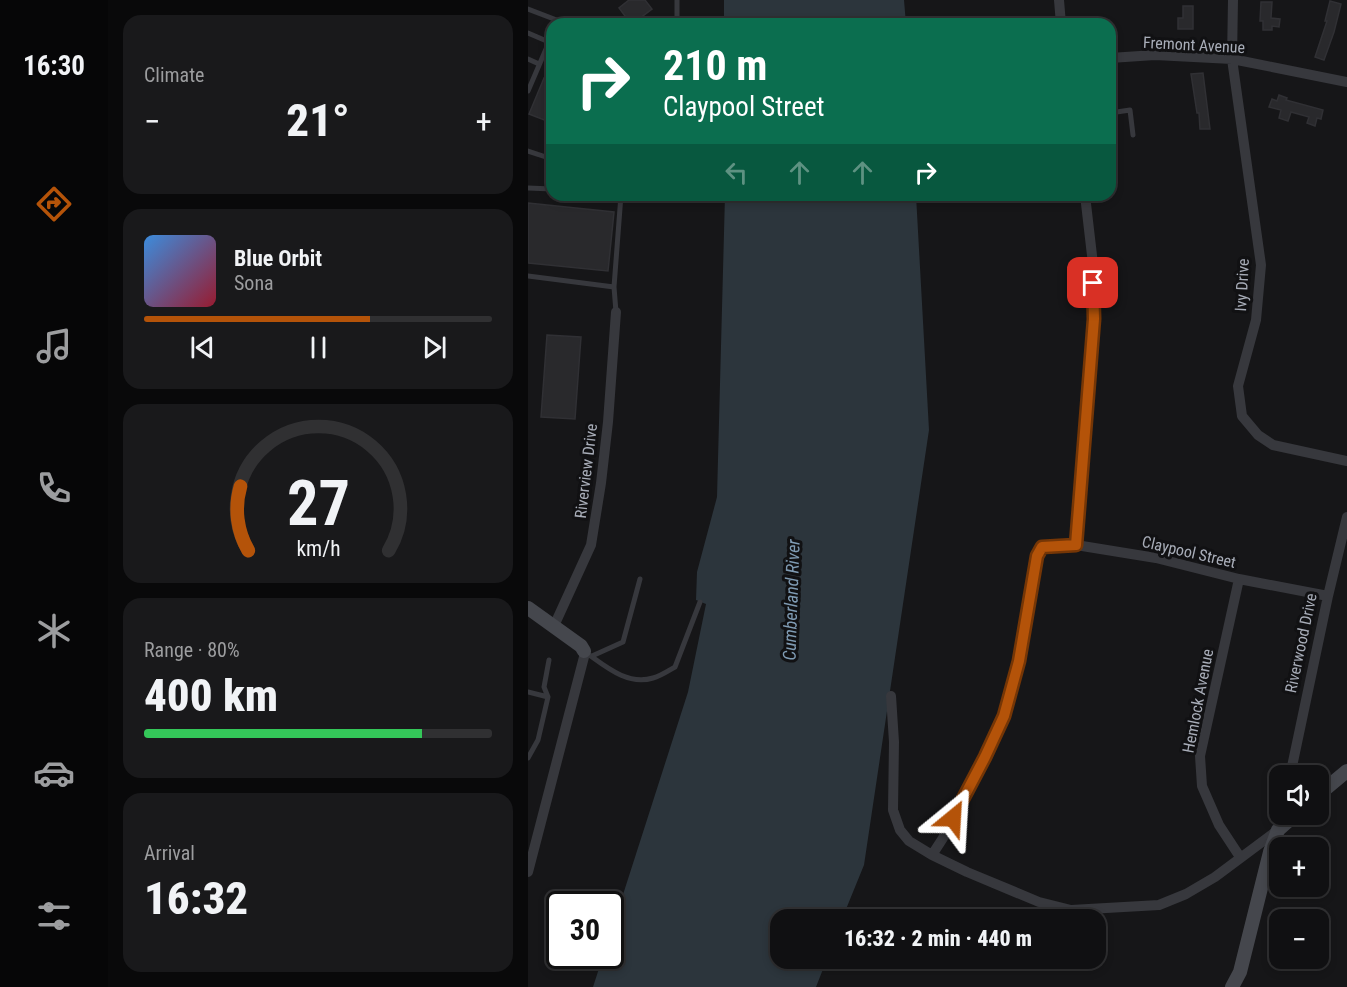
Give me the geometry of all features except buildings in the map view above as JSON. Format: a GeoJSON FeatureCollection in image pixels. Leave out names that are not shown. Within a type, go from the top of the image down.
{"type":"FeatureCollection","features":[{"type":"Feature","properties":{"kind":"street"},"geometry":{"type":"LineString","coordinates":[[1059,0],[1060,18]]}},
{"type":"Feature","properties":{"kind":"street","name":"Ivy Drive"},"geometry":{"type":"LineString","coordinates":[[1233,0],[1233,59],[1261,265],[1256,320],[1238,386],[1242,416],[1258,435],[1273,445],[1347,461]]}},
{"type":"Feature","properties":{"kind":"street","name":"Fremont Avenue"},"geometry":{"type":"LineString","coordinates":[[1116,58],[1155,55],[1233,59],[1346,78]]}},
{"type":"Feature","properties":{"kind":"street"},"geometry":{"type":"LineString","coordinates":[[1076,545],[1094,319],[1093,264],[1086,201]]}},
{"type":"Feature","properties":{"kind":"street","name":"Riverview Drive"},"geometry":{"type":"LineString","coordinates":[[554,627],[591,545],[608,422],[616,312]]}},
{"type":"Feature","properties":{"kind":"street","name":"Riverwood Drive"},"geometry":{"type":"LineString","coordinates":[[1292,765],[1328,596],[1343,550],[1347,517]]}},
{"type":"Feature","properties":{"kind":"street","name":"Claypool Street"},"geometry":{"type":"LineString","coordinates":[[932,855],[985,757],[1004,716],[1019,661],[1037,556],[1042,547],[1076,545],[1156,558],[1239,579],[1328,596]]}},
{"type":"Feature","properties":{"kind":"street","name":"Hemlock Avenue"},"geometry":{"type":"LineString","coordinates":[[1239,579],[1200,756],[1202,786],[1219,825],[1240,857]]}},
{"type":"Feature","properties":{"kind":"street"},"geometry":{"type":"LineString","coordinates":[[528,608],[581,646],[588,654],[584,657],[528,872]]}},
{"type":"Feature","properties":{"kind":"street"},"geometry":{"type":"LineString","coordinates":[[891,696],[894,742],[893,810],[900,830],[909,841],[932,855],[1039,903],[1071,910],[1158,905],[1186,894],[1215,877],[1284,825]]}},
{"type":"Feature","properties":{"kind":"street"},"geometry":{"type":"LineString","coordinates":[[1329,786],[1347,771]]}},
{"type":"Feature","properties":{"kind":"street"},"geometry":{"type":"LineString","coordinates":[[1235,987],[1279,825]]}},
{"type":"Feature","properties":{"kind":"lane"},"geometry":{"type":"LineString","coordinates":[[677,0],[677,18]]}},
{"type":"Feature","properties":{"kind":"lane"},"geometry":{"type":"LineString","coordinates":[[528,9],[548,18]]}},
{"type":"Feature","properties":{"kind":"lane"},"geometry":{"type":"LineString","coordinates":[[528,33],[546,41]]}},
{"type":"Feature","properties":{"kind":"lane"},"geometry":{"type":"LineString","coordinates":[[529,88],[546,49]]}},
{"type":"Feature","properties":{"kind":"lane"},"geometry":{"type":"LineString","coordinates":[[528,59],[539,64]]}},
{"type":"Feature","properties":{"kind":"lane"},"geometry":{"type":"LineString","coordinates":[[1116,112],[1130,110],[1132,135]]}},
{"type":"Feature","properties":{"kind":"lane"},"geometry":{"type":"LineString","coordinates":[[528,151],[546,157]]}},
{"type":"Feature","properties":{"kind":"lane"},"geometry":{"type":"LineString","coordinates":[[528,188],[546,189]]}},
{"type":"Feature","properties":{"kind":"lane"},"geometry":{"type":"LineString","coordinates":[[616,312],[614,287],[621,201]]}},
{"type":"Feature","properties":{"kind":"lane"},"geometry":{"type":"LineString","coordinates":[[528,276],[614,287]]}},
{"type":"Feature","properties":{"kind":"lane"},"geometry":{"type":"LineString","coordinates":[[588,654],[623,642],[640,579]]}},
{"type":"Feature","properties":{"kind":"lane"},"geometry":{"type":"LineString","coordinates":[[588,654],[628,679],[638,681],[662,674],[675,667],[700,602]]}},
{"type":"Feature","properties":{"kind":"lane"},"geometry":{"type":"LineString","coordinates":[[528,758],[538,740],[548,697],[543,687],[549,660]]}},
{"type":"Feature","properties":{"kind":"lane"},"geometry":{"type":"LineString","coordinates":[[528,692],[548,697]]}},
{"type":"Feature","properties":{"kind":"water"},"geometry":{"type":"Polygon","coordinates":[[[724,0],[904,0],[906,18],[724,18],[724,0]]]}},
{"type":"Feature","properties":{"kind":"water","name":"Cumberland River"},"geometry":{"type":"Polygon","coordinates":[[[725,201],[916,201],[929,430],[864,865],[846,909],[770,909],[770,969],[823,969],[816,987],[593,987],[599,969],[624,969],[624,891],[688,692],[706,604],[696,600],[697,572],[717,497],[725,201]]]}},
{"type":"Feature","properties":{"kind":"route"},"geometry":{"type":"LineString","coordinates":[[953,818],[1004,716],[1019,661],[1037,556],[1042,547],[1076,545],[1094,319],[1093,283]]}}]}
